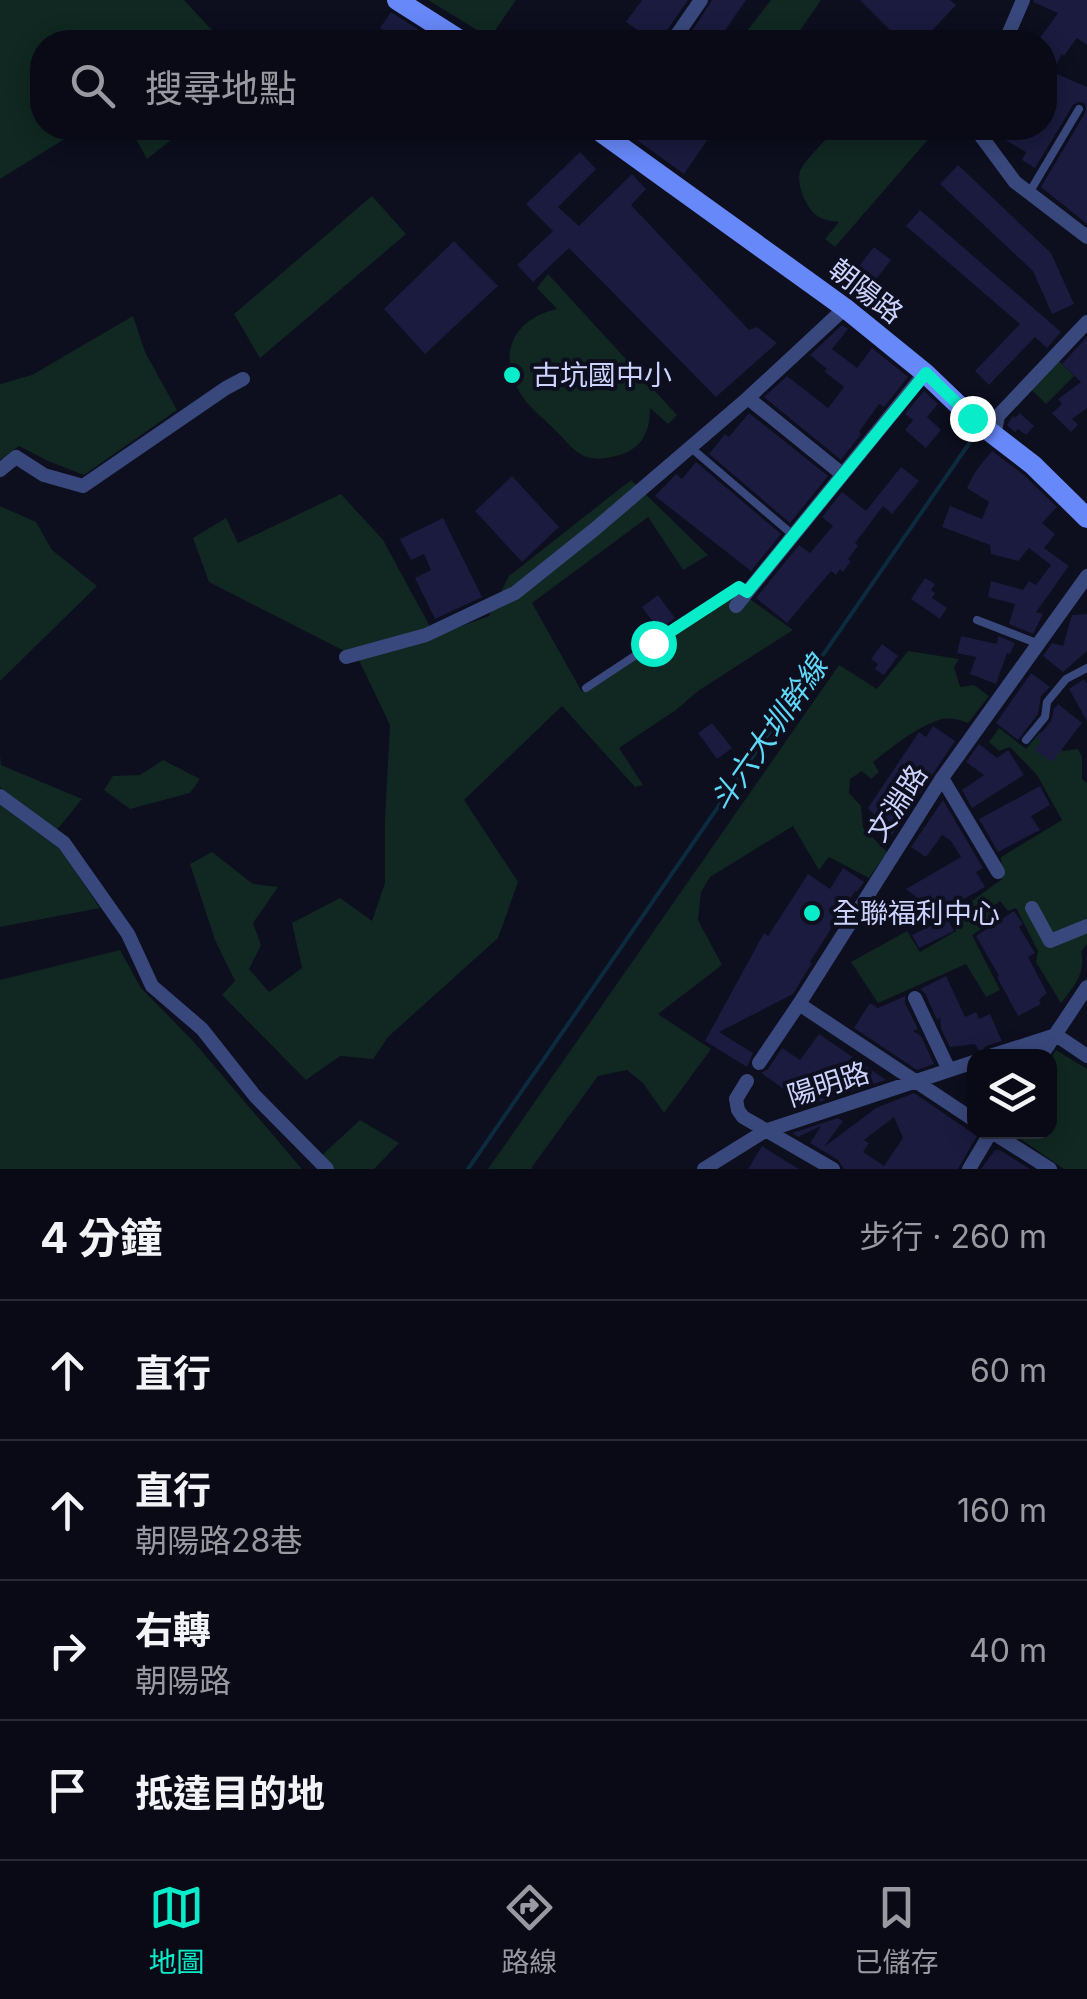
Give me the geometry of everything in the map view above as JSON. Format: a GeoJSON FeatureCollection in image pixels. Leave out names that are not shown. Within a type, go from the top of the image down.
{"type":"FeatureCollection","features":[{"type":"Feature","properties":{"kind":"main road"},"geometry":{"type":"LineString","coordinates":[[397,0],[444,30]]}},
{"type":"Feature","properties":{"kind":"main road","name":"朝陽路"},"geometry":{"type":"LineString","coordinates":[[616,140],[926,373],[1087,518]]}},
{"type":"Feature","properties":{"kind":"street"},"geometry":{"type":"LineString","coordinates":[[680,30],[700,0]]}},
{"type":"Feature","properties":{"kind":"street"},"geometry":{"type":"LineString","coordinates":[[1009,30],[1018,2]]}},
{"type":"Feature","properties":{"kind":"street"},"geometry":{"type":"LineString","coordinates":[[984,140],[1015,182],[1087,238]]}},
{"type":"Feature","properties":{"kind":"street"},"geometry":{"type":"LineString","coordinates":[[346,657],[426,636],[515,593],[748,398],[844,308]]}},
{"type":"Feature","properties":{"kind":"street"},"geometry":{"type":"LineString","coordinates":[[994,434],[998,416],[1087,322]]}},
{"type":"Feature","properties":{"kind":"street"},"geometry":{"type":"LineString","coordinates":[[736,606],[926,373]]}},
{"type":"Feature","properties":{"kind":"street"},"geometry":{"type":"LineString","coordinates":[[0,470],[16,458],[44,475],[83,486],[243,379]]}},
{"type":"Feature","properties":{"kind":"street"},"geometry":{"type":"LineString","coordinates":[[748,398],[842,474]]}},
{"type":"Feature","properties":{"kind":"street","name":"文淵路"},"geometry":{"type":"LineString","coordinates":[[759,1063],[942,778],[1087,576]]}},
{"type":"Feature","properties":{"kind":"street"},"geometry":{"type":"LineString","coordinates":[[942,778],[998,872]]}},
{"type":"Feature","properties":{"kind":"street"},"geometry":{"type":"LineString","coordinates":[[0,796],[64,844],[128,934],[152,986],[202,1029],[256,1096],[327,1169]]}},
{"type":"Feature","properties":{"kind":"street"},"geometry":{"type":"LineString","coordinates":[[1032,908],[1050,941],[1087,926]]}},
{"type":"Feature","properties":{"kind":"street"},"geometry":{"type":"LineString","coordinates":[[1046,1049],[1087,987]]}},
{"type":"Feature","properties":{"kind":"street"},"geometry":{"type":"LineString","coordinates":[[915,998],[949,1070]]}},
{"type":"Feature","properties":{"kind":"street"},"geometry":{"type":"LineString","coordinates":[[799,1004],[967,1115]]}},
{"type":"Feature","properties":{"kind":"street"},"geometry":{"type":"LineString","coordinates":[[1056,1035],[1087,1056]]}},
{"type":"Feature","properties":{"kind":"street"},"geometry":{"type":"LineString","coordinates":[[1012,1049],[1056,1035]]}},
{"type":"Feature","properties":{"kind":"street","name":"陽明路"},"geometry":{"type":"LineString","coordinates":[[704,1169],[765,1130],[967,1064]]}},
{"type":"Feature","properties":{"kind":"street"},"geometry":{"type":"LineString","coordinates":[[747,1082],[736,1099],[743,1117],[833,1169]]}},
{"type":"Feature","properties":{"kind":"street"},"geometry":{"type":"LineString","coordinates":[[969,1169],[988,1139]]}},
{"type":"Feature","properties":{"kind":"street"},"geometry":{"type":"LineString","coordinates":[[1003,1139],[1050,1169]]}},
{"type":"Feature","properties":{"kind":"lane"},"geometry":{"type":"LineString","coordinates":[[1029,193],[1079,109]]}},
{"type":"Feature","properties":{"kind":"lane"},"geometry":{"type":"LineString","coordinates":[[690,447],[793,536]]}},
{"type":"Feature","properties":{"kind":"lane"},"geometry":{"type":"LineString","coordinates":[[586,688],[739,587],[747,592]]}},
{"type":"Feature","properties":{"kind":"lane"},"geometry":{"type":"LineString","coordinates":[[977,620],[1039,644]]}},
{"type":"Feature","properties":{"kind":"lane"},"geometry":{"type":"LineString","coordinates":[[1026,740],[1046,717],[1047,702],[1066,679],[1087,668]]}},
{"type":"Feature","properties":{"kind":"green space"},"geometry":{"type":"Polygon","coordinates":[[[0,0],[184,0],[212,30],[30,30],[30,140],[63,140],[0,179],[0,0]]]}},
{"type":"Feature","properties":{"kind":"green space"},"geometry":{"type":"Polygon","coordinates":[[[428,0],[516,0],[495,30],[477,30],[428,0]]]}},
{"type":"Feature","properties":{"kind":"green space"},"geometry":{"type":"Polygon","coordinates":[[[771,0],[821,0],[800,30],[748,30],[771,0]]]}},
{"type":"Feature","properties":{"kind":"green space"},"geometry":{"type":"Polygon","coordinates":[[[137,140],[171,140],[147,159],[137,140]]]}},
{"type":"Feature","properties":{"kind":"green space"},"geometry":{"type":"Polygon","coordinates":[[[825,140],[928,140],[835,247],[825,239],[839,222],[821,218],[803,195],[799,176],[825,140]]]}},
{"type":"Feature","properties":{"kind":"green space"},"geometry":{"type":"Polygon","coordinates":[[[372,196],[406,234],[260,358],[234,314],[372,196]]]}},
{"type":"Feature","properties":{"kind":"green space"},"geometry":{"type":"Polygon","coordinates":[[[548,274],[677,415],[668,424],[650,408],[644,437],[625,453],[596,459],[578,453],[529,405],[514,381],[510,354],[519,330],[529,321],[557,309],[537,288],[548,274]]]}},
{"type":"Feature","properties":{"kind":"green space"},"geometry":{"type":"Polygon","coordinates":[[[133,316],[145,352],[177,410],[84,475],[19,446],[0,460],[0,384],[32,375],[133,316]]]}},
{"type":"Feature","properties":{"kind":"green space"},"geometry":{"type":"Polygon","coordinates":[[[1059,361],[1074,376],[1046,404],[1032,390],[1059,361]]]}},
{"type":"Feature","properties":{"kind":"green space"},"geometry":{"type":"Polygon","coordinates":[[[631,480],[708,555],[683,570],[648,517],[532,603],[582,692],[736,589],[793,630],[619,748],[643,785],[635,787],[562,706],[464,800],[518,882],[498,938],[388,1037],[373,1059],[340,1056],[306,1080],[222,995],[235,981],[215,940],[190,864],[212,852],[253,884],[278,887],[253,923],[261,945],[249,969],[269,992],[302,968],[292,923],[340,898],[372,921],[385,883],[390,725],[358,658],[209,582],[193,538],[226,518],[238,543],[341,494],[383,540],[435,636],[489,616],[509,576],[631,480]]]}},
{"type":"Feature","properties":{"kind":"green space"},"geometry":{"type":"Polygon","coordinates":[[[0,506],[36,522],[52,550],[97,586],[0,681],[0,506]]]}},
{"type":"Feature","properties":{"kind":"green space"},"geometry":{"type":"Polygon","coordinates":[[[908,651],[959,659],[954,667],[960,687],[974,685],[989,696],[968,723],[948,718],[928,724],[873,762],[879,772],[871,779],[862,771],[850,779],[849,793],[861,806],[863,828],[887,852],[869,878],[829,857],[819,870],[793,826],[710,877],[701,892],[698,920],[722,965],[658,1014],[711,1049],[664,1113],[643,1083],[627,1070],[598,1076],[533,1169],[488,1169],[839,665],[877,689],[908,651]]]}},
{"type":"Feature","properties":{"kind":"green space"},"geometry":{"type":"Polygon","coordinates":[[[999,728],[1026,749],[1040,732],[1063,751],[1078,749],[1082,757],[1082,779],[1087,783],[1087,944],[1081,952],[1078,979],[1061,1003],[1036,962],[1038,951],[1016,908],[1008,911],[1000,901],[990,909],[995,920],[972,935],[1000,990],[986,997],[966,964],[878,1003],[851,962],[907,931],[920,952],[956,931],[953,915],[1002,879],[1001,857],[1062,820],[1037,775],[1010,747],[999,751],[989,742],[999,728]]]}},
{"type":"Feature","properties":{"kind":"green space"},"geometry":{"type":"Polygon","coordinates":[[[0,755],[1,765],[82,799],[57,830],[0,787],[0,755]]]}},
{"type":"Feature","properties":{"kind":"green space"},"geometry":{"type":"Polygon","coordinates":[[[163,760],[200,779],[190,793],[130,809],[104,790],[113,776],[140,775],[163,760]]]}},
{"type":"Feature","properties":{"kind":"green space"},"geometry":{"type":"Polygon","coordinates":[[[0,805],[60,849],[100,908],[0,927],[0,805]]]}},
{"type":"Feature","properties":{"kind":"green space"},"geometry":{"type":"Polygon","coordinates":[[[120,950],[141,988],[193,1041],[302,1169],[0,1169],[0,980],[120,950]]]}},
{"type":"Feature","properties":{"kind":"green space"},"geometry":{"type":"Polygon","coordinates":[[[1057,1051],[1087,1069],[1087,1169],[1064,1169],[1020,1139],[1057,1139],[1057,1051]]]}},
{"type":"Feature","properties":{"kind":"green space"},"geometry":{"type":"Polygon","coordinates":[[[360,1120],[399,1143],[374,1169],[333,1169],[321,1156],[360,1120]]]}},
{"type":"Feature","properties":{"kind":"building"},"geometry":{"type":"Polygon","coordinates":[[[642,0],[688,0],[667,30],[638,30],[626,22],[642,0]]]}},
{"type":"Feature","properties":{"kind":"building"},"geometry":{"type":"Polygon","coordinates":[[[712,0],[746,0],[725,30],[693,30],[712,0]]]}},
{"type":"Feature","properties":{"kind":"building"},"geometry":{"type":"Polygon","coordinates":[[[860,0],[950,0],[956,5],[932,30],[890,30],[860,0]]]}},
{"type":"Feature","properties":{"kind":"building"},"geometry":{"type":"Polygon","coordinates":[[[1087,0],[1087,45],[1077,38],[1057,63],[1057,30],[1046,30],[1058,13],[1033,2],[1087,0]]]}},
{"type":"Feature","properties":{"kind":"building"},"geometry":{"type":"Polygon","coordinates":[[[391,12],[419,30],[383,30],[380,28],[391,12]]]}},
{"type":"Feature","properties":{"kind":"building"},"geometry":{"type":"Polygon","coordinates":[[[1057,74],[1087,87],[1087,224],[1041,187],[1085,113],[1084,103],[1073,105],[1057,132],[1057,74]]]}},
{"type":"Feature","properties":{"kind":"building"},"geometry":{"type":"Polygon","coordinates":[[[637,140],[707,140],[684,174],[637,140]]]}},
{"type":"Feature","properties":{"kind":"building"},"geometry":{"type":"Polygon","coordinates":[[[1005,140],[1052,140],[1035,168],[1022,160],[1026,152],[1005,140]]]}},
{"type":"Feature","properties":{"kind":"building"},"geometry":{"type":"Polygon","coordinates":[[[580,152],[596,169],[558,207],[579,226],[632,174],[646,189],[631,205],[749,330],[757,327],[777,343],[716,397],[569,248],[533,282],[517,265],[553,231],[526,204],[580,152]]]}},
{"type":"Feature","properties":{"kind":"building"},"geometry":{"type":"Polygon","coordinates":[[[958,165],[1051,253],[1074,304],[1052,314],[1033,271],[940,184],[958,165]]]}},
{"type":"Feature","properties":{"kind":"building"},"geometry":{"type":"Polygon","coordinates":[[[920,210],[1061,332],[1047,348],[1035,337],[989,385],[975,371],[1020,324],[906,226],[920,210]]]}},
{"type":"Feature","properties":{"kind":"building"},"geometry":{"type":"Polygon","coordinates":[[[454,241],[498,286],[425,354],[384,309],[454,241]]]}},
{"type":"Feature","properties":{"kind":"building"},"geometry":{"type":"Polygon","coordinates":[[[874,247],[891,260],[873,283],[886,294],[872,310],[843,286],[874,247]]]}},
{"type":"Feature","properties":{"kind":"building"},"geometry":{"type":"Polygon","coordinates":[[[842,325],[848,329],[832,349],[857,368],[872,348],[908,377],[884,407],[879,404],[841,460],[764,397],[787,376],[828,408],[844,387],[810,355],[842,325]]]}},
{"type":"Feature","properties":{"kind":"building"},"geometry":{"type":"Polygon","coordinates":[[[1087,337],[1087,408],[1072,419],[1078,425],[1071,432],[1052,413],[1062,404],[1058,399],[1081,382],[1062,364],[1087,337]]]}},
{"type":"Feature","properties":{"kind":"building"},"geometry":{"type":"Polygon","coordinates":[[[924,391],[938,404],[927,417],[941,430],[926,448],[905,430],[913,420],[905,414],[924,391]]]}},
{"type":"Feature","properties":{"kind":"building"},"geometry":{"type":"Polygon","coordinates":[[[749,413],[828,476],[790,523],[709,454],[749,413]]]}},
{"type":"Feature","properties":{"kind":"building"},"geometry":{"type":"Polygon","coordinates":[[[1020,413],[1034,426],[1026,435],[1007,425],[1020,413]]]}},
{"type":"Feature","properties":{"kind":"building"},"geometry":{"type":"Polygon","coordinates":[[[992,451],[1057,507],[1042,523],[1055,534],[1044,548],[1069,566],[1036,612],[1043,614],[1033,634],[1009,624],[1015,604],[988,597],[991,581],[1023,590],[1029,581],[1036,585],[1051,565],[1029,548],[1018,561],[991,554],[990,545],[942,527],[950,506],[982,519],[989,502],[967,488],[992,451]]]}},
{"type":"Feature","properties":{"kind":"building"},"geometry":{"type":"Polygon","coordinates":[[[696,462],[781,534],[751,571],[655,496],[676,474],[682,479],[696,462]]]}},
{"type":"Feature","properties":{"kind":"building"},"geometry":{"type":"Polygon","coordinates":[[[901,467],[919,481],[892,514],[883,506],[855,543],[858,546],[843,572],[840,569],[836,575],[831,571],[787,623],[756,598],[799,545],[810,553],[833,526],[822,517],[842,492],[866,511],[901,467]]]}},
{"type":"Feature","properties":{"kind":"building"},"geometry":{"type":"Polygon","coordinates":[[[512,476],[559,527],[522,562],[475,511],[512,476]]]}},
{"type":"Feature","properties":{"kind":"building"},"geometry":{"type":"Polygon","coordinates":[[[443,518],[482,597],[435,619],[415,578],[431,570],[424,554],[411,560],[400,539],[443,518]]]}},
{"type":"Feature","properties":{"kind":"building"},"geometry":{"type":"Polygon","coordinates":[[[925,578],[935,584],[932,598],[947,608],[940,619],[911,599],[925,578]]]}},
{"type":"Feature","properties":{"kind":"building"},"geometry":{"type":"Polygon","coordinates":[[[658,595],[675,618],[659,630],[642,607],[658,595]]]}},
{"type":"Feature","properties":{"kind":"building"},"geometry":{"type":"Polygon","coordinates":[[[1087,614],[1087,651],[1063,672],[1043,656],[1052,643],[1063,646],[1072,615],[1087,614]]]}},
{"type":"Feature","properties":{"kind":"building"},"geometry":{"type":"Polygon","coordinates":[[[961,636],[997,644],[998,636],[1015,643],[1007,653],[996,684],[970,674],[976,657],[957,653],[961,636]]]}},
{"type":"Feature","properties":{"kind":"building"},"geometry":{"type":"Polygon","coordinates":[[[882,644],[898,656],[884,675],[875,669],[878,664],[871,659],[882,644]]]}},
{"type":"Feature","properties":{"kind":"building"},"geometry":{"type":"Polygon","coordinates":[[[1031,673],[1050,687],[1041,696],[1038,714],[1018,740],[996,723],[1031,673]]]}},
{"type":"Feature","properties":{"kind":"building"},"geometry":{"type":"Polygon","coordinates":[[[1084,679],[1087,684],[1087,721],[1069,689],[1084,679]]]}},
{"type":"Feature","properties":{"kind":"building"},"geometry":{"type":"Polygon","coordinates":[[[1058,704],[1082,723],[1052,762],[1035,750],[1041,741],[1037,738],[1058,704]]]}},
{"type":"Feature","properties":{"kind":"building"},"geometry":{"type":"Polygon","coordinates":[[[712,723],[732,748],[717,759],[698,733],[712,723]]]}},
{"type":"Feature","properties":{"kind":"building"},"geometry":{"type":"Polygon","coordinates":[[[933,726],[955,741],[892,835],[868,808],[919,732],[926,737],[933,726]]]}},
{"type":"Feature","properties":{"kind":"building"},"geometry":{"type":"Polygon","coordinates":[[[979,744],[997,758],[1008,750],[1024,775],[972,808],[962,790],[984,775],[966,762],[979,744]]]}},
{"type":"Feature","properties":{"kind":"building"},"geometry":{"type":"Polygon","coordinates":[[[1040,786],[1050,805],[1031,816],[1040,830],[998,852],[979,819],[1040,786]]]}},
{"type":"Feature","properties":{"kind":"building"},"geometry":{"type":"Polygon","coordinates":[[[943,800],[983,868],[976,872],[985,887],[955,904],[944,919],[906,889],[961,857],[942,835],[926,857],[911,847],[943,800]]]}},
{"type":"Feature","properties":{"kind":"building"},"geometry":{"type":"Polygon","coordinates":[[[843,868],[864,882],[793,994],[719,1032],[753,1053],[747,1067],[705,1041],[764,933],[768,936],[808,874],[830,889],[843,868]]]}},
{"type":"Feature","properties":{"kind":"building"},"geometry":{"type":"Polygon","coordinates":[[[1014,911],[1035,953],[1028,957],[1047,993],[1039,1000],[1041,1004],[1018,1016],[976,936],[1014,911]]]}},
{"type":"Feature","properties":{"kind":"building"},"geometry":{"type":"Polygon","coordinates":[[[947,918],[954,931],[919,948],[912,935],[947,918]]]}},
{"type":"Feature","properties":{"kind":"building"},"geometry":{"type":"Polygon","coordinates":[[[946,976],[965,1017],[976,1012],[979,1019],[990,1014],[1002,1041],[983,1049],[975,1044],[950,1047],[940,1018],[937,1020],[920,989],[946,976]]]}},
{"type":"Feature","properties":{"kind":"building"},"geometry":{"type":"Polygon","coordinates":[[[905,996],[918,1029],[913,1031],[921,1036],[934,1064],[917,1070],[854,1028],[870,1003],[878,1008],[905,996]]]}},
{"type":"Feature","properties":{"kind":"building"},"geometry":{"type":"Polygon","coordinates":[[[819,1034],[886,1080],[849,1092],[841,1087],[834,1097],[808,1106],[761,1073],[782,1048],[800,1060],[819,1034]]]}},
{"type":"Feature","properties":{"kind":"building"},"geometry":{"type":"Polygon","coordinates":[[[914,1093],[967,1129],[967,1139],[975,1139],[958,1169],[844,1169],[838,1160],[810,1143],[821,1126],[798,1137],[792,1133],[838,1118],[843,1121],[824,1147],[876,1108],[914,1093]],[[894,1117],[864,1140],[869,1143],[863,1152],[884,1166],[903,1138],[894,1117]]]}},
{"type":"Feature","properties":{"kind":"building"},"geometry":{"type":"Polygon","coordinates":[[[762,1146],[771,1152],[799,1169],[748,1169],[762,1146]]]}},
{"type":"Feature","properties":{"kind":"building"},"geometry":{"type":"Polygon","coordinates":[[[995,1150],[1000,1150],[1030,1169],[981,1169],[995,1150]]]}},
{"type":"Feature","properties":{"kind":"waterway","name":"斗六大圳幹線"},"geometry":{"type":"LineString","coordinates":[[468,1169],[977,432]]}},
{"type":"Feature","properties":{"kind":"place","name":"古坑國中小"},"geometry":{"type":"Point","coordinates":[512,375]}},
{"type":"Feature","properties":{"kind":"place","name":"全聯福利中心"},"geometry":{"type":"Point","coordinates":[812,913]}},
{"type":"Feature","properties":{"kind":"route"},"geometry":{"type":"LineString","coordinates":[[653,643],[739,587],[747,592],[926,373],[972,418]]}}]}
